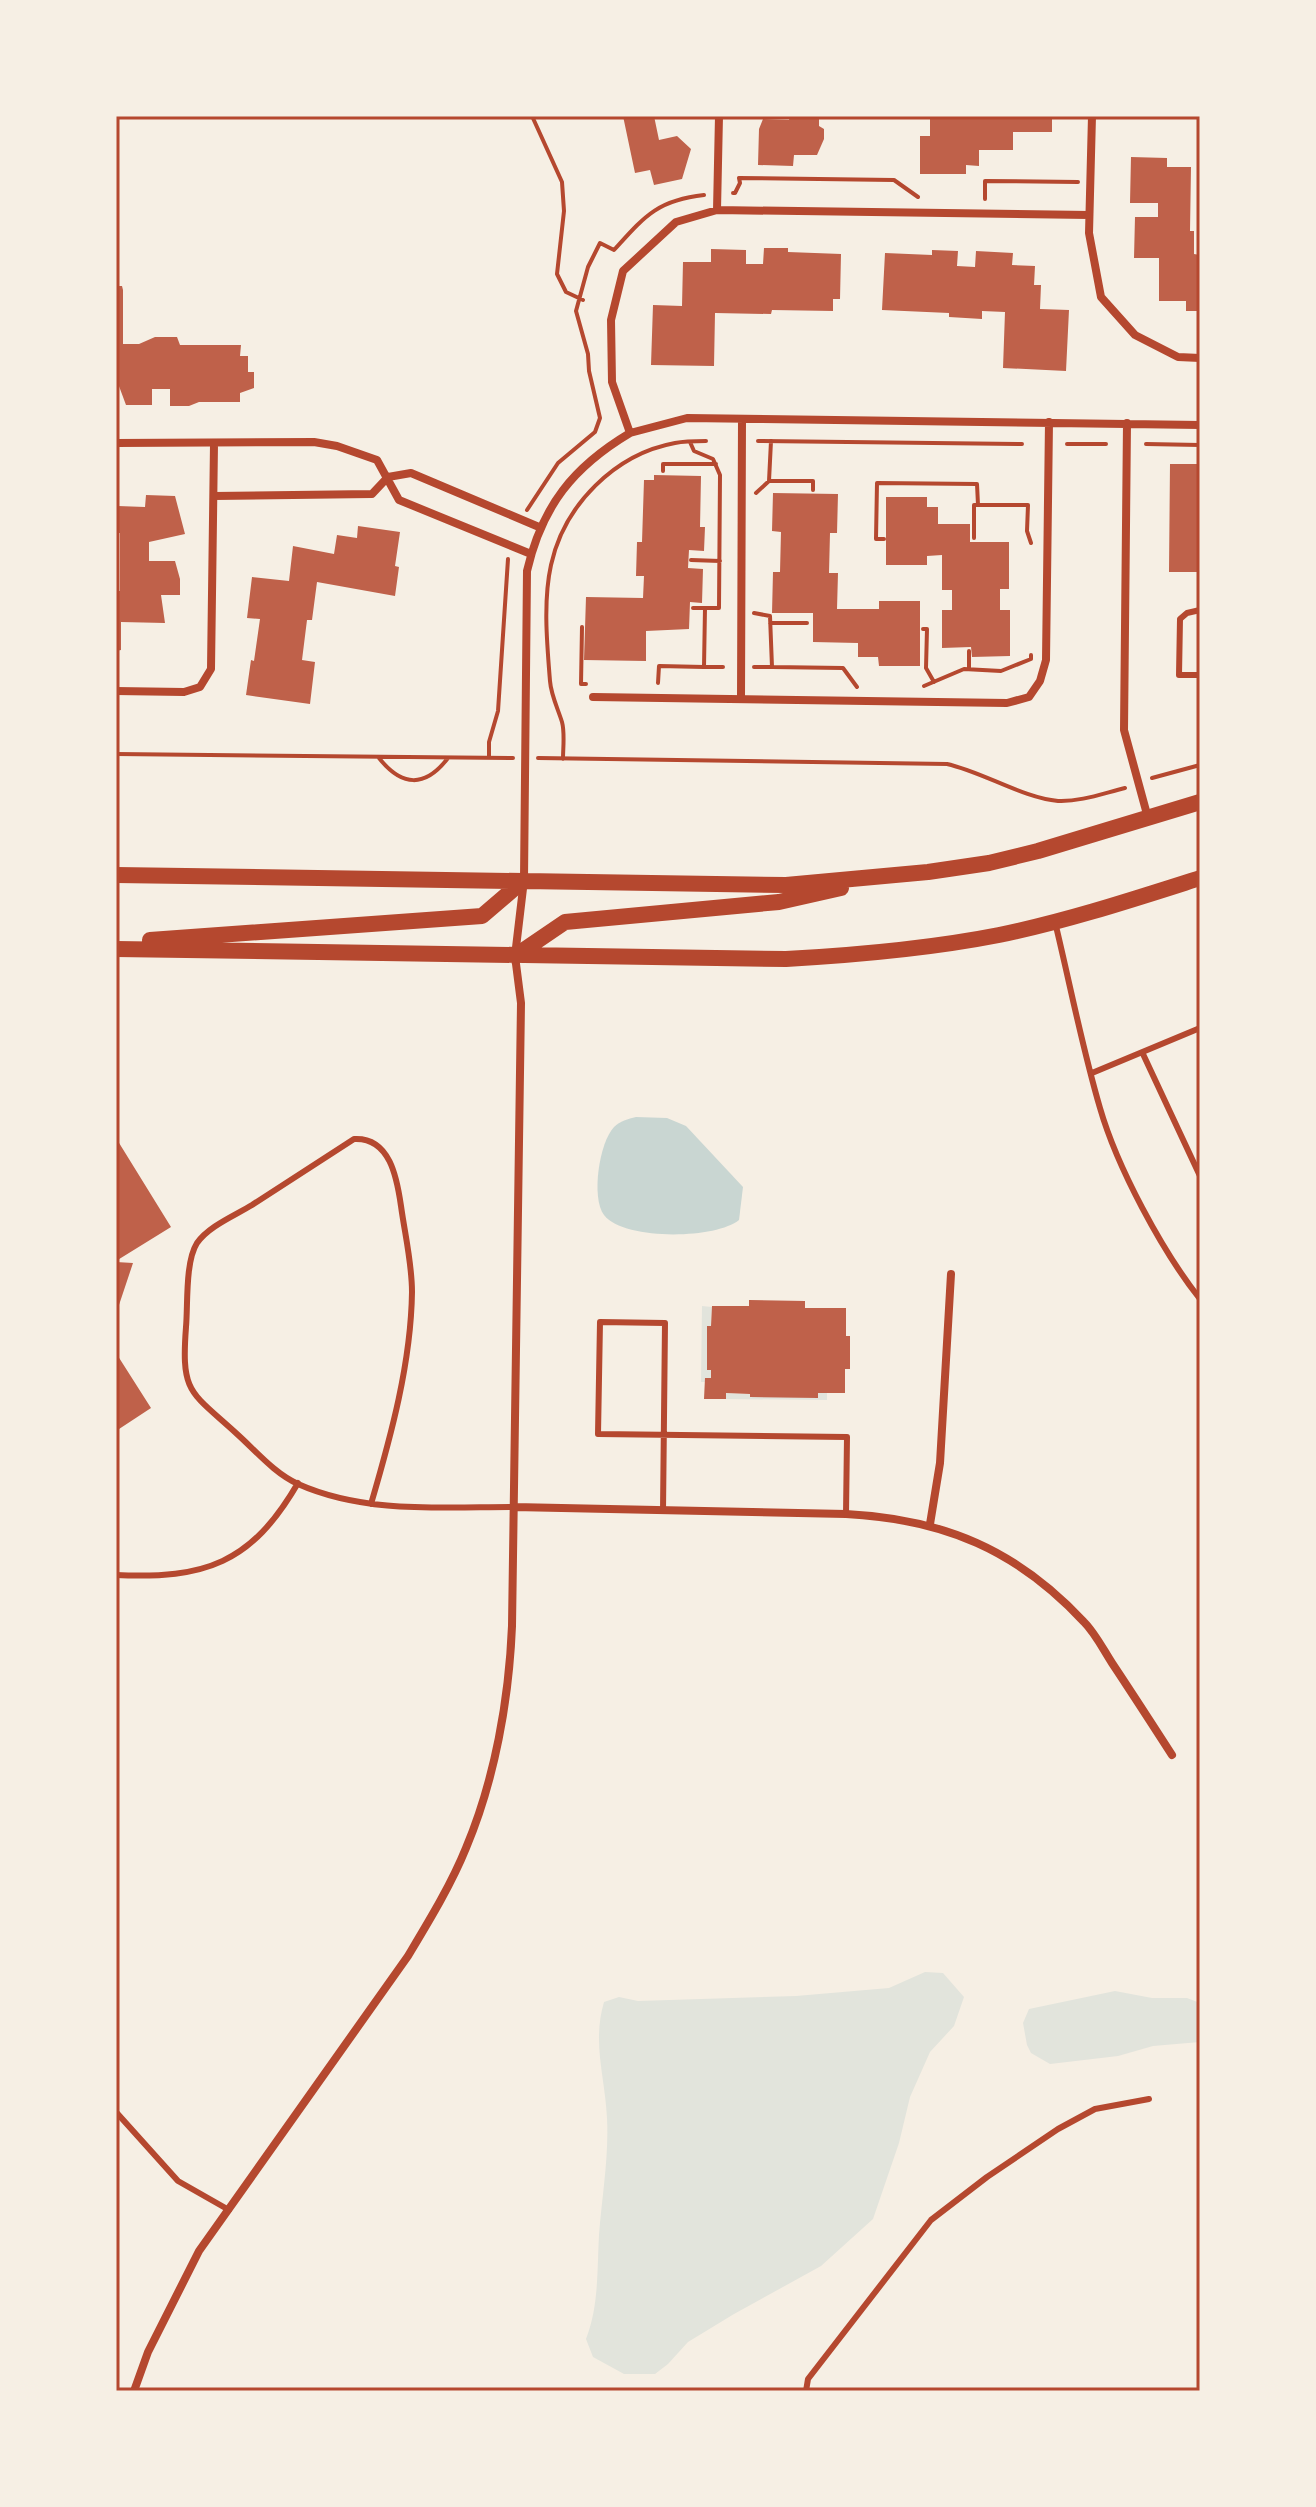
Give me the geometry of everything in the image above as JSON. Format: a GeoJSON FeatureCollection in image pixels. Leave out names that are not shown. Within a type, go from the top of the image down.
{"type":"FeatureCollection","features":[{"type":"Feature","properties":{"kind":"main road"},"geometry":{"type":"LineString","coordinates":[[116,875],[786,885],[910,874],[989,863],[1200,802]]}},
{"type":"Feature","properties":{"kind":"main road"},"geometry":{"type":"LineString","coordinates":[[515,956],[565,922],[779,902],[910,874]]}},
{"type":"Feature","properties":{"kind":"main road"},"geometry":{"type":"LineString","coordinates":[[116,949],[786,959],[866,954],[931,947],[1055,922],[1200,878]]}},
{"type":"Feature","properties":{"kind":"main road"},"geometry":{"type":"LineString","coordinates":[[116,942],[482,916],[524,880]]}},
{"type":"Feature","properties":{"kind":"street"},"geometry":{"type":"LineString","coordinates":[[717,210],[719,116]]}},
{"type":"Feature","properties":{"kind":"street"},"geometry":{"type":"LineString","coordinates":[[1092,116],[1089,233],[1101,297],[1135,335],[1178,357],[1200,358]]}},
{"type":"Feature","properties":{"kind":"street"},"geometry":{"type":"LineString","coordinates":[[630,433],[612,382],[611,320],[623,271],[676,222],[717,210],[1089,215]]}},
{"type":"Feature","properties":{"kind":"street"},"geometry":{"type":"LineString","coordinates":[[134,2391],[148,2352],[199,2251],[408,1956],[432,1915],[466,1849],[489,1780],[509,1667],[521,1003],[515,956],[524,880],[527,571],[539,527],[558,494],[604,450],[630,433],[687,418],[1200,425]]}},
{"type":"Feature","properties":{"kind":"street"},"geometry":{"type":"LineString","coordinates":[[741,699],[742,419]]}},
{"type":"Feature","properties":{"kind":"street"},"geometry":{"type":"LineString","coordinates":[[593,697],[1007,703],[1029,697],[1040,681],[1046,660],[1049,422]]}},
{"type":"Feature","properties":{"kind":"street"},"geometry":{"type":"LineString","coordinates":[[1127,423],[1124,730],[1148,818]]}},
{"type":"Feature","properties":{"kind":"street"},"geometry":{"type":"LineString","coordinates":[[116,443],[314,442],[337,446],[377,460],[399,500],[531,554]]}},
{"type":"Feature","properties":{"kind":"street"},"geometry":{"type":"LineString","coordinates":[[116,691],[184,692],[200,687],[211,669],[214,444]]}},
{"type":"Feature","properties":{"kind":"street"},"geometry":{"type":"LineString","coordinates":[[214,496],[372,494],[388,477],[411,473],[539,527]]}},
{"type":"Feature","properties":{"kind":"street"},"geometry":{"type":"LineString","coordinates":[[930,1524],[940,1463],[951,1274]]}},
{"type":"Feature","properties":{"kind":"street"},"geometry":{"type":"LineString","coordinates":[[514,1507],[846,1514],[900,1518],[930,1524],[981,1544],[1015,1562],[1086,1624],[1172,1755]]}},
{"type":"Feature","properties":{"kind":"lane"},"geometry":{"type":"LineString","coordinates":[[1200,610],[1187,613],[1180,619],[1179,675],[1200,675]]}},
{"type":"Feature","properties":{"kind":"lane"},"geometry":{"type":"LineString","coordinates":[[1055,922],[1100,1108],[1126,1175],[1200,1299]]}},
{"type":"Feature","properties":{"kind":"lane"},"geometry":{"type":"LineString","coordinates":[[1092,1073],[1200,1028]]}},
{"type":"Feature","properties":{"kind":"lane"},"geometry":{"type":"LineString","coordinates":[[1143,1054],[1200,1176]]}},
{"type":"Feature","properties":{"kind":"lane"},"geometry":{"type":"LineString","coordinates":[[371,1504],[400,1390],[412,1293],[398,1187],[390,1161],[379,1145],[371,1140],[354,1139],[212,1229],[197,1244],[191,1263],[185,1378],[191,1391],[276,1470],[298,1483],[371,1504],[514,1507]]}},
{"type":"Feature","properties":{"kind":"lane"},"geometry":{"type":"LineString","coordinates":[[663,1511],[665,1434],[665,1323],[600,1322],[598,1434],[665,1434],[847,1437],[846,1514]]}},
{"type":"Feature","properties":{"kind":"lane"},"geometry":{"type":"LineString","coordinates":[[116,1575],[177,1575],[213,1567],[260,1536],[298,1483]]}},
{"type":"Feature","properties":{"kind":"lane"},"geometry":{"type":"LineString","coordinates":[[806,2391],[808,2379],[931,2220],[987,2177],[1070,2122],[1095,2109],[1149,2099]]}},
{"type":"Feature","properties":{"kind":"lane"},"geometry":{"type":"LineString","coordinates":[[116,2112],[178,2181],[229,2210]]}},
{"type":"Feature","properties":{"kind":"path"},"geometry":{"type":"LineString","coordinates":[[532,116],[562,182],[564,211],[557,274],[566,292],[581,299]]}},
{"type":"Feature","properties":{"kind":"path"},"geometry":{"type":"LineString","coordinates":[[523,520],[544,481],[558,463],[602,427],[576,311],[588,267],[600,243],[614,250],[636,226],[669,201],[735,193],[739,178],[894,180],[922,200]]}},
{"type":"Feature","properties":{"kind":"path"},"geometry":{"type":"LineString","coordinates":[[985,201],[985,181],[1090,182]]}},
{"type":"Feature","properties":{"kind":"path"},"geometry":{"type":"LineString","coordinates":[[563,759],[563,726],[550,685],[547,591],[551,564],[560,537],[578,504],[624,462],[661,446],[706,441]]}},
{"type":"Feature","properties":{"kind":"path"},"geometry":{"type":"LineString","coordinates":[[758,441],[1022,444]]}},
{"type":"Feature","properties":{"kind":"path"},"geometry":{"type":"LineString","coordinates":[[769,481],[771,441]]}},
{"type":"Feature","properties":{"kind":"path"},"geometry":{"type":"LineString","coordinates":[[690,442],[694,451],[713,459],[721,483],[719,608],[693,608]]}},
{"type":"Feature","properties":{"kind":"path"},"geometry":{"type":"LineString","coordinates":[[1067,444],[1106,444]]}},
{"type":"Feature","properties":{"kind":"path"},"geometry":{"type":"LineString","coordinates":[[1146,444],[1200,445]]}},
{"type":"Feature","properties":{"kind":"path"},"geometry":{"type":"LineString","coordinates":[[621,456],[624,462]]}},
{"type":"Feature","properties":{"kind":"path"},"geometry":{"type":"LineString","coordinates":[[663,471],[663,464],[716,464]]}},
{"type":"Feature","properties":{"kind":"path"},"geometry":{"type":"LineString","coordinates":[[755,494],[769,481],[813,481],[813,490]]}},
{"type":"Feature","properties":{"kind":"path"},"geometry":{"type":"LineString","coordinates":[[884,539],[876,539],[877,483],[977,484],[978,505]]}},
{"type":"Feature","properties":{"kind":"path"},"geometry":{"type":"LineString","coordinates":[[974,538],[974,505],[1028,505],[1027,531],[1033,547]]}},
{"type":"Feature","properties":{"kind":"path"},"geometry":{"type":"LineString","coordinates":[[489,758],[489,742],[498,711],[508,556],[513,546]]}},
{"type":"Feature","properties":{"kind":"path"},"geometry":{"type":"LineString","coordinates":[[691,560],[720,561]]}},
{"type":"Feature","properties":{"kind":"path"},"geometry":{"type":"LineString","coordinates":[[704,667],[705,608]]}},
{"type":"Feature","properties":{"kind":"path"},"geometry":{"type":"LineString","coordinates":[[753,613],[770,616],[772,667]]}},
{"type":"Feature","properties":{"kind":"path"},"geometry":{"type":"LineString","coordinates":[[770,623],[807,623]]}},
{"type":"Feature","properties":{"kind":"path"},"geometry":{"type":"LineString","coordinates":[[582,627],[581,684],[596,684]]}},
{"type":"Feature","properties":{"kind":"path"},"geometry":{"type":"LineString","coordinates":[[923,629],[927,629],[926,668],[934,682]]}},
{"type":"Feature","properties":{"kind":"path"},"geometry":{"type":"LineString","coordinates":[[917,689],[969,669],[1001,671],[1031,659],[1031,643]]}},
{"type":"Feature","properties":{"kind":"path"},"geometry":{"type":"LineString","coordinates":[[969,651],[969,669]]}},
{"type":"Feature","properties":{"kind":"path"},"geometry":{"type":"LineString","coordinates":[[656,686],[659,683],[659,666],[723,667]]}},
{"type":"Feature","properties":{"kind":"path"},"geometry":{"type":"LineString","coordinates":[[753,667],[843,668],[858,688]]}},
{"type":"Feature","properties":{"kind":"path"},"geometry":{"type":"LineString","coordinates":[[116,754],[504,758]]}},
{"type":"Feature","properties":{"kind":"path"},"geometry":{"type":"LineString","coordinates":[[379,758],[391,773],[404,780],[420,779],[436,773],[448,758]]}},
{"type":"Feature","properties":{"kind":"path"},"geometry":{"type":"LineString","coordinates":[[543,758],[947,764],[1060,801],[1077,800],[1124,788]]}},
{"type":"Feature","properties":{"kind":"path"},"geometry":{"type":"LineString","coordinates":[[1155,777],[1200,765]]}},
{"type":"Feature","properties":{"kind":"shaded area"},"geometry":{"type":"Polygon","coordinates":[[[636,1117],[667,1118],[686,1126],[743,1187],[739,1220],[711,1231],[670,1234],[630,1229],[604,1215],[597,1184],[604,1145],[614,1127],[636,1117]]]}},
{"type":"Feature","properties":{"kind":"shaded area"},"geometry":{"type":"Polygon","coordinates":[[[702,1306],[712,1307],[711,1326],[707,1326],[707,1370],[711,1370],[711,1378],[705,1378],[705,1382],[701,1382],[702,1306]]]}},
{"type":"Feature","properties":{"kind":"shaded area"},"geometry":{"type":"Polygon","coordinates":[[[726,1393],[818,1398],[818,1393],[827,1393],[827,1400],[726,1399],[726,1393]]]}},
{"type":"Feature","properties":{"kind":"shaded area"},"geometry":{"type":"Polygon","coordinates":[[[925,1972],[943,1973],[964,1997],[954,2026],[930,2052],[910,2097],[899,2143],[873,2219],[821,2266],[688,2342],[655,2374],[624,2374],[593,2357],[586,2339],[595,2301],[607,2147],[599,2046],[604,2002],[619,1997],[638,2001],[796,1996],[889,1988],[925,1972]]]}},
{"type":"Feature","properties":{"kind":"shaded area"},"geometry":{"type":"Polygon","coordinates":[[[1115,1991],[1152,1998],[1187,1998],[1200,2003],[1200,2042],[1153,2046],[1118,2056],[1050,2064],[1031,2053],[1023,2023],[1029,2009],[1115,1991]]]}},
{"type":"Feature","properties":{"kind":"building"},"geometry":{"type":"Polygon","coordinates":[[[623,116],[654,116],[659,140],[677,136],[691,149],[682,179],[654,185],[650,170],[635,173],[623,116]]]}},
{"type":"Feature","properties":{"kind":"building"},"geometry":{"type":"Polygon","coordinates":[[[790,116],[819,116],[824,139],[817,155],[794,155],[793,166],[758,165],[759,129],[763,119],[789,120],[790,116]]]}},
{"type":"Feature","properties":{"kind":"building"},"geometry":{"type":"Polygon","coordinates":[[[930,116],[1052,116],[1052,132],[1013,132],[1013,150],[979,150],[979,166],[966,165],[966,174],[920,174],[920,136],[930,136],[930,116]]]}},
{"type":"Feature","properties":{"kind":"building"},"geometry":{"type":"Polygon","coordinates":[[[1131,157],[1167,158],[1167,167],[1191,167],[1190,231],[1194,231],[1194,254],[1200,255],[1200,311],[1186,311],[1186,301],[1159,301],[1159,258],[1134,258],[1135,217],[1158,217],[1158,203],[1130,203],[1131,157]]]}},
{"type":"Feature","properties":{"kind":"building"},"geometry":{"type":"Polygon","coordinates":[[[764,248],[841,254],[840,299],[833,299],[833,311],[715,313],[714,366],[651,365],[653,305],[682,306],[683,262],[711,262],[711,249],[746,250],[746,264],[763,264],[764,248]]]}},
{"type":"Feature","properties":{"kind":"building"},"geometry":{"type":"Polygon","coordinates":[[[932,250],[958,251],[957,266],[975,267],[976,251],[1013,253],[1012,265],[1035,266],[1034,285],[1041,285],[1040,309],[1069,310],[1066,371],[1003,368],[1005,312],[982,311],[982,319],[949,317],[949,313],[882,310],[885,253],[932,255],[932,250]]]}},
{"type":"Feature","properties":{"kind":"building"},"geometry":{"type":"Polygon","coordinates":[[[116,286],[122,286],[123,290],[123,344],[139,344],[155,337],[177,337],[180,345],[241,345],[240,356],[248,356],[248,372],[254,372],[254,388],[240,393],[240,402],[199,402],[189,406],[170,406],[170,389],[152,389],[152,405],[126,405],[116,378],[116,286]]]}},
{"type":"Feature","properties":{"kind":"building"},"geometry":{"type":"Polygon","coordinates":[[[1170,464],[1200,464],[1200,572],[1169,572],[1170,464]]]}},
{"type":"Feature","properties":{"kind":"building"},"geometry":{"type":"Polygon","coordinates":[[[654,475],[701,476],[700,527],[705,527],[704,551],[689,550],[688,568],[703,569],[702,603],[690,602],[689,629],[646,631],[646,661],[584,660],[586,597],[643,598],[644,576],[636,576],[637,542],[642,542],[644,480],[654,480],[654,475]]]}},
{"type":"Feature","properties":{"kind":"building"},"geometry":{"type":"Polygon","coordinates":[[[773,493],[838,494],[837,533],[830,533],[829,573],[838,573],[837,609],[879,609],[879,601],[920,601],[920,666],[879,666],[878,657],[858,657],[858,643],[813,642],[813,613],[772,613],[773,572],[780,572],[781,532],[772,531],[773,493]]]}},
{"type":"Feature","properties":{"kind":"building"},"geometry":{"type":"Polygon","coordinates":[[[146,495],[175,496],[185,534],[149,542],[149,561],[175,561],[180,595],[161,595],[165,623],[121,622],[121,650],[116,651],[116,591],[120,591],[118,506],[145,507],[146,495]]]}},
{"type":"Feature","properties":{"kind":"building"},"geometry":{"type":"Polygon","coordinates":[[[886,497],[927,497],[927,507],[938,507],[938,524],[970,524],[970,542],[1009,542],[1009,589],[1000,589],[1000,610],[1010,610],[1010,656],[972,657],[971,647],[942,648],[942,610],[952,610],[952,590],[942,590],[942,555],[927,556],[927,565],[886,565],[886,497]]]}},
{"type":"Feature","properties":{"kind":"building"},"geometry":{"type":"Polygon","coordinates":[[[358,526],[400,532],[395,596],[317,582],[312,620],[307,620],[302,660],[315,662],[310,704],[246,695],[260,619],[247,618],[252,577],[289,581],[293,546],[334,554],[337,535],[357,538],[358,526]]]}},
{"type":"Feature","properties":{"kind":"building"},"geometry":{"type":"Polygon","coordinates":[[[116,1138],[171,1227],[116,1261],[116,1138]]]}},
{"type":"Feature","properties":{"kind":"building"},"geometry":{"type":"Polygon","coordinates":[[[116,1262],[133,1263],[117,1311],[116,1311],[116,1262]]]}},
{"type":"Feature","properties":{"kind":"building"},"geometry":{"type":"Polygon","coordinates":[[[749,1300],[805,1301],[805,1308],[846,1308],[850,1369],[845,1369],[845,1393],[818,1393],[818,1398],[750,1397],[750,1394],[726,1393],[726,1399],[704,1399],[705,1378],[711,1378],[711,1370],[707,1370],[707,1326],[711,1326],[712,1306],[749,1306],[749,1300]]]}},
{"type":"Feature","properties":{"kind":"building"},"geometry":{"type":"Polygon","coordinates":[[[116,1353],[151,1408],[116,1431],[116,1353]]]}}]}
